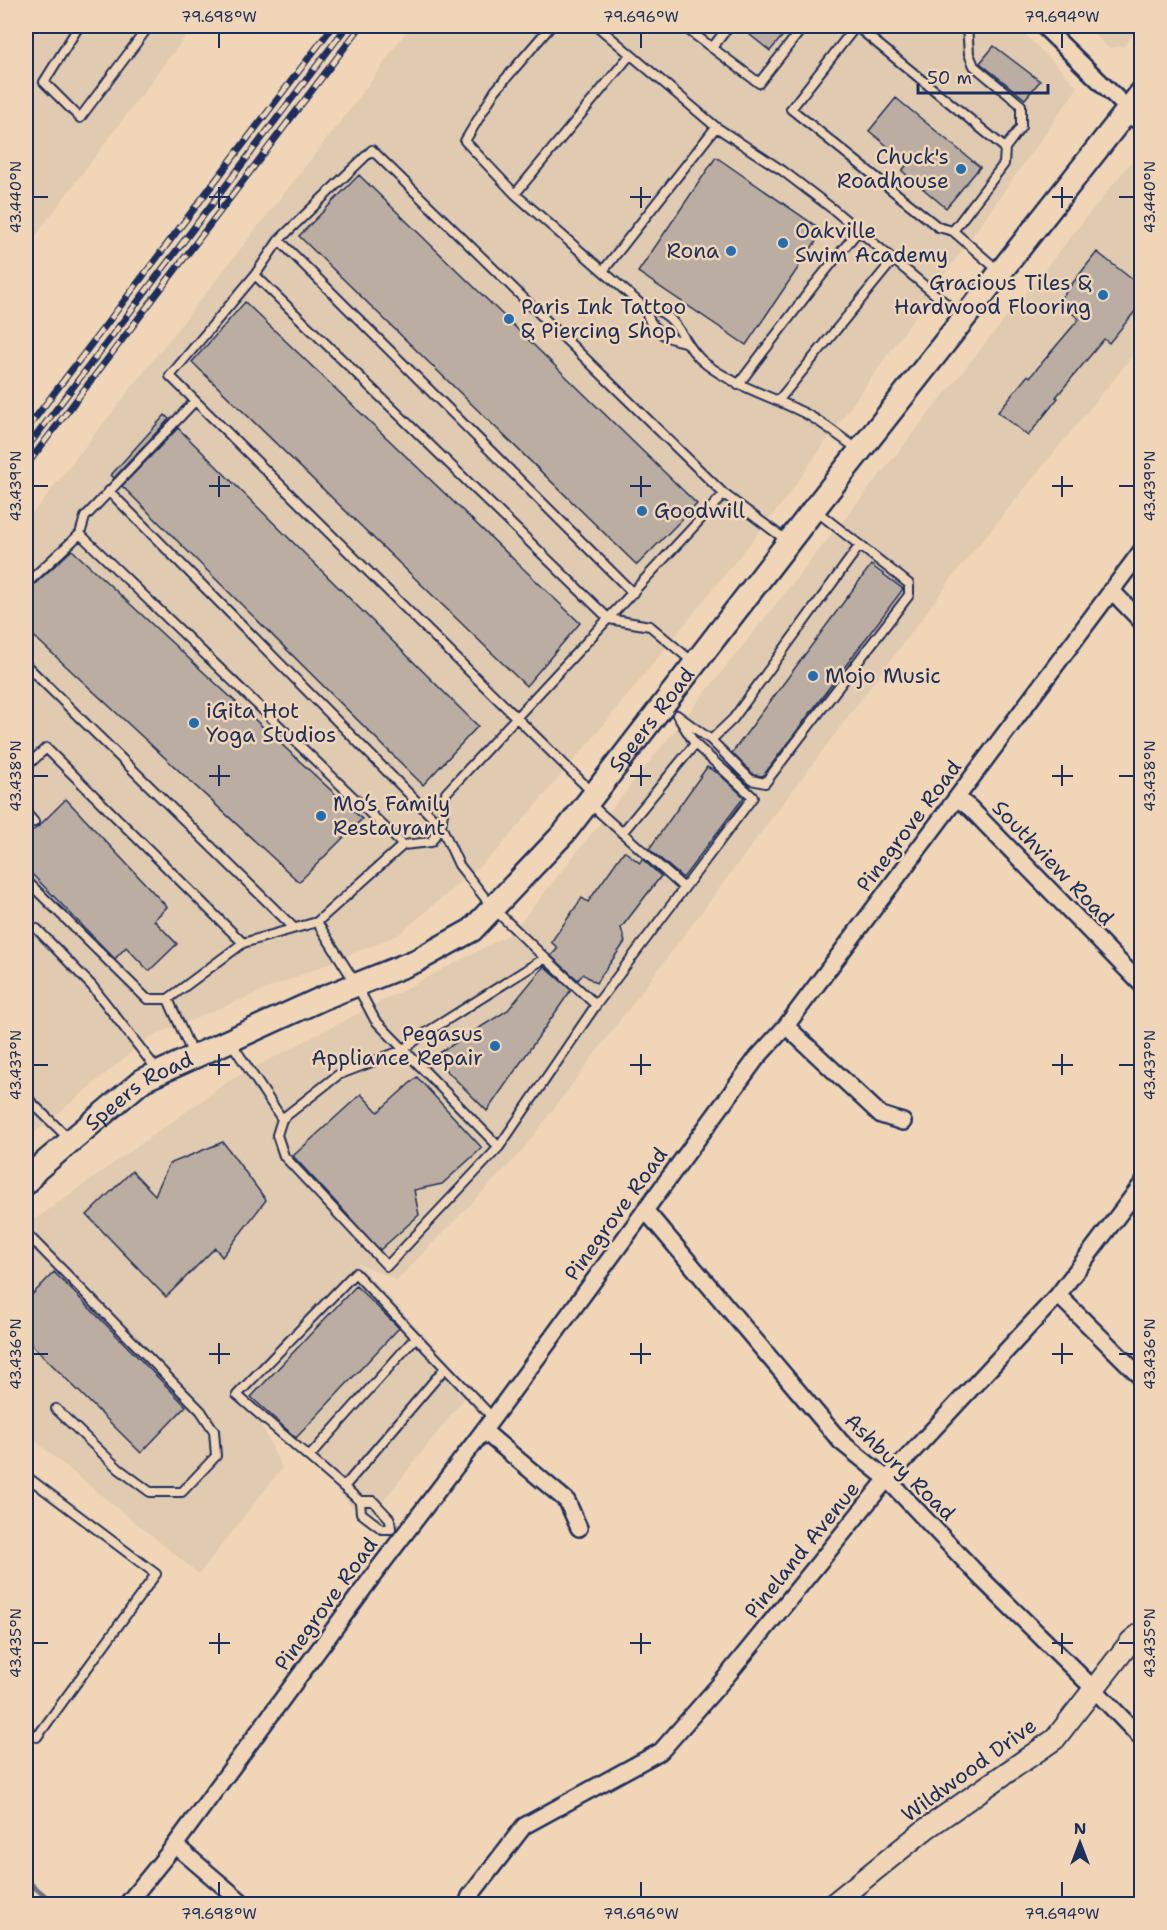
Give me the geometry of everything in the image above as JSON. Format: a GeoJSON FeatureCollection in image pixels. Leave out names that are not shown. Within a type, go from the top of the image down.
{"type":"FeatureCollection","features":[{"type":"Feature","properties":{"kind":"main road","name":"Speers Road"},"geometry":{"type":"LineString","coordinates":[[26,1183],[36,1170],[142,1080],[356,984],[416,961],[472,930],[565,832],[591,798],[670,710],[695,664],[814,509],[1000,273],[1137,108]]}},
{"type":"Feature","properties":{"kind":"street"},"geometry":{"type":"LineString","coordinates":[[1043,26],[1137,108]]}},
{"type":"Feature","properties":{"kind":"street","name":"Pinegrove Road"},"geometry":{"type":"LineString","coordinates":[[126,1905],[175,1845],[396,1533],[494,1418],[756,1059],[786,1026],[1142,550]]}},
{"type":"Feature","properties":{"kind":"street"},"geometry":{"type":"LineString","coordinates":[[1111,590],[1142,622]]}},
{"type":"Feature","properties":{"kind":"street","name":"Southview Road"},"geometry":{"type":"LineString","coordinates":[[957,798],[970,808],[1142,985]]}},
{"type":"Feature","properties":{"kind":"street"},"geometry":{"type":"LineString","coordinates":[[786,1026],[881,1115],[903,1122]]}},
{"type":"Feature","properties":{"kind":"street","name":"Pineland Avenue"},"geometry":{"type":"LineString","coordinates":[[467,1905],[470,1896],[524,1826],[661,1751],[726,1677],[887,1479],[1058,1295],[1142,1184]]}},
{"type":"Feature","properties":{"kind":"street","name":"Ashbury Road"},"geometry":{"type":"LineString","coordinates":[[645,1210],[841,1442],[887,1479],[983,1580],[1142,1739]]}},
{"type":"Feature","properties":{"kind":"street"},"geometry":{"type":"LineString","coordinates":[[1058,1295],[1142,1378]]}},
{"type":"Feature","properties":{"kind":"street"},"geometry":{"type":"LineString","coordinates":[[484,1431],[567,1501],[579,1528]]}},
{"type":"Feature","properties":{"kind":"street","name":"Wildwood Drive"},"geometry":{"type":"LineString","coordinates":[[832,1905],[927,1828],[1055,1739],[1131,1641],[1142,1632]]}},
{"type":"Feature","properties":{"kind":"street"},"geometry":{"type":"LineString","coordinates":[[175,1845],[244,1905]]}},
{"type":"Feature","properties":{"kind":"lane"},"geometry":{"type":"LineString","coordinates":[[79,26],[44,82],[80,118],[149,26]]}},
{"type":"Feature","properties":{"kind":"lane"},"geometry":{"type":"LineString","coordinates":[[551,26],[495,91],[465,141],[514,194],[645,308],[648,319],[668,339],[685,342]]}},
{"type":"Feature","properties":{"kind":"lane"},"geometry":{"type":"LineString","coordinates":[[597,26],[716,127],[783,171],[964,318]]}},
{"type":"Feature","properties":{"kind":"lane"},"geometry":{"type":"LineString","coordinates":[[683,26],[759,83],[804,26]]}},
{"type":"Feature","properties":{"kind":"lane"},"geometry":{"type":"LineString","coordinates":[[712,48],[729,26]]}},
{"type":"Feature","properties":{"kind":"lane"},"geometry":{"type":"LineString","coordinates":[[1000,273],[953,231],[938,227],[791,109],[856,26],[1005,148]]}},
{"type":"Feature","properties":{"kind":"lane"},"geometry":{"type":"LineString","coordinates":[[953,231],[1004,164],[1005,148],[1021,127],[1021,105],[974,66],[969,54],[967,26]]}},
{"type":"Feature","properties":{"kind":"lane"},"geometry":{"type":"LineString","coordinates":[[514,194],[630,55]]}},
{"type":"Feature","properties":{"kind":"lane"},"geometry":{"type":"LineString","coordinates":[[603,272],[716,127]]}},
{"type":"Feature","properties":{"kind":"lane"},"geometry":{"type":"LineString","coordinates":[[684,888],[622,833],[518,718],[170,376],[255,276],[279,240],[372,150],[724,494],[789,542]]}},
{"type":"Feature","properties":{"kind":"lane"},"geometry":{"type":"LineString","coordinates":[[738,384],[858,231]]}},
{"type":"Feature","properties":{"kind":"lane"},"geometry":{"type":"LineString","coordinates":[[279,240],[633,593]]}},
{"type":"Feature","properties":{"kind":"lane"},"geometry":{"type":"LineString","coordinates":[[778,401],[893,260]]}},
{"type":"Feature","properties":{"kind":"lane"},"geometry":{"type":"LineString","coordinates":[[255,276],[609,619],[650,626],[695,664]]}},
{"type":"Feature","properties":{"kind":"lane"},"geometry":{"type":"LineString","coordinates":[[645,308],[658,309],[679,326],[685,342],[704,363],[738,384],[802,411],[860,451]]}},
{"type":"Feature","properties":{"kind":"lane"},"geometry":{"type":"LineString","coordinates":[[26,584],[80,534],[85,517],[195,401]]}},
{"type":"Feature","properties":{"kind":"lane"},"geometry":{"type":"LineString","coordinates":[[110,491],[441,826],[459,865],[493,908],[596,1005]]}},
{"type":"Feature","properties":{"kind":"lane"},"geometry":{"type":"LineString","coordinates":[[26,880],[147,999],[168,999],[243,943],[317,922],[403,845],[432,842],[441,826],[446,794],[724,494]]}},
{"type":"Feature","properties":{"kind":"lane"},"geometry":{"type":"LineString","coordinates":[[670,710],[711,740],[751,780],[765,783],[909,595],[909,584],[814,509]]}},
{"type":"Feature","properties":{"kind":"lane"},"geometry":{"type":"LineString","coordinates":[[80,534],[403,845]]}},
{"type":"Feature","properties":{"kind":"lane"},"geometry":{"type":"LineString","coordinates":[[711,740],[734,719],[860,545]]}},
{"type":"Feature","properties":{"kind":"lane"},"geometry":{"type":"LineString","coordinates":[[26,665],[294,928]]}},
{"type":"Feature","properties":{"kind":"lane"},"geometry":{"type":"LineString","coordinates":[[545,958],[421,1036],[403,1050],[338,1075],[282,1119],[278,1135],[284,1156],[387,1266],[499,1148],[596,1005],[753,797],[695,744],[670,710]]}},
{"type":"Feature","properties":{"kind":"lane"},"geometry":{"type":"LineString","coordinates":[[622,833],[695,744]]}},
{"type":"Feature","properties":{"kind":"lane"},"geometry":{"type":"LineString","coordinates":[[26,767],[46,748],[243,943]]}},
{"type":"Feature","properties":{"kind":"lane"},"geometry":{"type":"LineString","coordinates":[[26,813],[34,822]]}},
{"type":"Feature","properties":{"kind":"lane"},"geometry":{"type":"LineString","coordinates":[[317,922],[356,984],[375,1020],[499,1148]]}},
{"type":"Feature","properties":{"kind":"lane"},"geometry":{"type":"LineString","coordinates":[[37,928],[92,986],[159,1072]]}},
{"type":"Feature","properties":{"kind":"lane"},"geometry":{"type":"LineString","coordinates":[[168,999],[194,1056]]}},
{"type":"Feature","properties":{"kind":"lane"},"geometry":{"type":"LineString","coordinates":[[229,1040],[282,1119]]}},
{"type":"Feature","properties":{"kind":"lane"},"geometry":{"type":"LineString","coordinates":[[26,1097],[70,1140]]}},
{"type":"Feature","properties":{"kind":"lane"},"geometry":{"type":"LineString","coordinates":[[26,1233],[201,1411],[214,1431],[216,1456],[182,1492],[150,1492],[119,1469],[56,1409]]}},
{"type":"Feature","properties":{"kind":"lane"},"geometry":{"type":"LineString","coordinates":[[396,1533],[390,1519],[373,1502],[360,1501],[237,1395],[355,1273],[494,1418]]}},
{"type":"Feature","properties":{"kind":"lane"},"geometry":{"type":"LineString","coordinates":[[309,1458],[416,1338]]}},
{"type":"Feature","properties":{"kind":"lane"},"geometry":{"type":"LineString","coordinates":[[344,1487],[445,1368]]}},
{"type":"Feature","properties":{"kind":"lane"},"geometry":{"type":"LineString","coordinates":[[26,1476],[156,1574],[37,1737],[26,1728]]}},
{"type":"Feature","properties":{"kind":"lane"},"geometry":{"type":"LineString","coordinates":[[360,1501],[361,1513],[382,1530],[396,1533]]}},
{"type":"Feature","properties":{"kind":"shaded area"},"geometry":{"type":"Polygon","coordinates":[[[26,26],[193,26],[26,248],[26,26]]]}},
{"type":"Feature","properties":{"kind":"shaded area"},"geometry":{"type":"Polygon","coordinates":[[[410,26],[1017,26],[1078,87],[783,502],[602,727],[496,852],[398,935],[150,1037],[26,1140],[26,522],[359,98],[410,26]]]}},
{"type":"Feature","properties":{"kind":"shaded area"},"geometry":{"type":"Polygon","coordinates":[[[1086,26],[1140,26],[1124,46],[1108,48],[1086,26]]]}},
{"type":"Feature","properties":{"kind":"shaded area"},"geometry":{"type":"Polygon","coordinates":[[[1139,152],[1142,155],[1141,342],[1123,368],[958,570],[522,1151],[397,1280],[357,1263],[473,1387],[366,1523],[240,1380],[282,1468],[199,1574],[26,1434],[26,1232],[34,1220],[229,1081],[512,933],[1139,152]]]}},
{"type":"Feature","properties":{"kind":"building"},"geometry":{"type":"Polygon","coordinates":[[[739,26],[791,26],[770,51],[739,26]]]}},
{"type":"Feature","properties":{"kind":"building"},"geometry":{"type":"Polygon","coordinates":[[[994,46],[1040,81],[1025,99],[980,63],[994,46]]]}},
{"type":"Feature","properties":{"kind":"building"},"geometry":{"type":"Polygon","coordinates":[[[896,98],[980,167],[946,208],[902,171],[908,163],[869,131],[896,98]]]}},
{"type":"Feature","properties":{"kind":"building","name":"Rona"},"geometry":{"type":"Polygon","coordinates":[[[716,157],[823,231],[746,345],[638,272],[716,157]]]}},
{"type":"Feature","properties":{"kind":"building"},"geometry":{"type":"Polygon","coordinates":[[[359,175],[697,504],[637,565],[299,236],[359,175]]]}},
{"type":"Feature","properties":{"kind":"building"},"geometry":{"type":"Polygon","coordinates":[[[1097,252],[1142,287],[1142,303],[1109,343],[1104,339],[1056,397],[1058,398],[1028,436],[998,412],[1079,319],[1058,302],[1097,252]]]}},
{"type":"Feature","properties":{"kind":"building"},"geometry":{"type":"Polygon","coordinates":[[[245,302],[580,623],[526,686],[192,362],[245,302]]]}},
{"type":"Feature","properties":{"kind":"building"},"geometry":{"type":"Polygon","coordinates":[[[165,415],[169,419],[114,478],[111,475],[165,415]]]}},
{"type":"Feature","properties":{"kind":"building"},"geometry":{"type":"Polygon","coordinates":[[[178,428],[478,726],[423,785],[122,486],[178,428]]]}},
{"type":"Feature","properties":{"kind":"building"},"geometry":{"type":"Polygon","coordinates":[[[72,550],[362,819],[299,882],[26,629],[26,592],[72,550]]]}},
{"type":"Feature","properties":{"kind":"building"},"geometry":{"type":"Polygon","coordinates":[[[871,565],[903,589],[763,776],[754,775],[732,753],[871,565]]]}},
{"type":"Feature","properties":{"kind":"building"},"geometry":{"type":"Polygon","coordinates":[[[707,767],[718,773],[744,797],[683,878],[649,849],[707,767]]]}},
{"type":"Feature","properties":{"kind":"building"},"geometry":{"type":"Polygon","coordinates":[[[66,799],[167,907],[154,920],[177,944],[149,971],[126,947],[115,959],[26,868],[26,835],[38,827],[66,799]]]}},
{"type":"Feature","properties":{"kind":"building"},"geometry":{"type":"Polygon","coordinates":[[[624,851],[640,863],[642,859],[661,876],[621,928],[625,942],[596,983],[583,974],[578,980],[551,956],[558,948],[551,942],[582,898],[588,902],[624,851]]]}},
{"type":"Feature","properties":{"kind":"building"},"geometry":{"type":"Polygon","coordinates":[[[544,966],[571,990],[487,1111],[433,1057],[508,1010],[544,966]]]}},
{"type":"Feature","properties":{"kind":"building"},"geometry":{"type":"Polygon","coordinates":[[[417,1077],[482,1148],[442,1184],[414,1190],[419,1215],[380,1250],[293,1156],[361,1094],[378,1112],[417,1077]]]}},
{"type":"Feature","properties":{"kind":"building"},"geometry":{"type":"Polygon","coordinates":[[[223,1142],[266,1200],[222,1257],[215,1248],[166,1297],[87,1215],[132,1171],[155,1195],[169,1164],[223,1142]]]}},
{"type":"Feature","properties":{"kind":"building"},"geometry":{"type":"Polygon","coordinates":[[[54,1272],[186,1406],[141,1453],[26,1339],[26,1301],[54,1272]]]}},
{"type":"Feature","properties":{"kind":"building"},"geometry":{"type":"Polygon","coordinates":[[[356,1286],[399,1328],[296,1438],[251,1397],[356,1286]]]}},
{"type":"Feature","properties":{"kind":"waterway"},"geometry":{"type":"LineString","coordinates":[[26,1880],[55,1904]]}},
{"type":"Feature","properties":{"kind":"railway"},"geometry":{"type":"LineString","coordinates":[[26,430],[333,26]]}},
{"type":"Feature","properties":{"kind":"railway"},"geometry":{"type":"LineString","coordinates":[[26,449],[347,26]]}},
{"type":"Feature","properties":{"kind":"railway"},"geometry":{"type":"LineString","coordinates":[[26,466],[361,26]]}},
{"type":"Feature","properties":{"kind":"place","name":"Chuck's Roadhouse"},"geometry":{"type":"Point","coordinates":[961,169]}},
{"type":"Feature","properties":{"kind":"place","name":"Oakville Swim Academy"},"geometry":{"type":"Point","coordinates":[783,243]}},
{"type":"Feature","properties":{"kind":"place","name":"Rona"},"geometry":{"type":"Point","coordinates":[731,251]}},
{"type":"Feature","properties":{"kind":"place","name":"Gracious Tiles & Hardwood Flooring"},"geometry":{"type":"Point","coordinates":[1103,295]}},
{"type":"Feature","properties":{"kind":"place","name":"Paris Ink Tattoo & Piercing Shop"},"geometry":{"type":"Point","coordinates":[509,319]}},
{"type":"Feature","properties":{"kind":"place","name":"Goodwill"},"geometry":{"type":"Point","coordinates":[642,511]}},
{"type":"Feature","properties":{"kind":"place","name":"Mojo Music"},"geometry":{"type":"Point","coordinates":[813,676]}},
{"type":"Feature","properties":{"kind":"place","name":"iGita Hot Yoga Studios"},"geometry":{"type":"Point","coordinates":[194,723]}},
{"type":"Feature","properties":{"kind":"place","name":"Mo‘s Family Restaurant"},"geometry":{"type":"Point","coordinates":[321,816]}},
{"type":"Feature","properties":{"kind":"place","name":"Pegasus Appliance Repair"},"geometry":{"type":"Point","coordinates":[495,1046]}}]}
